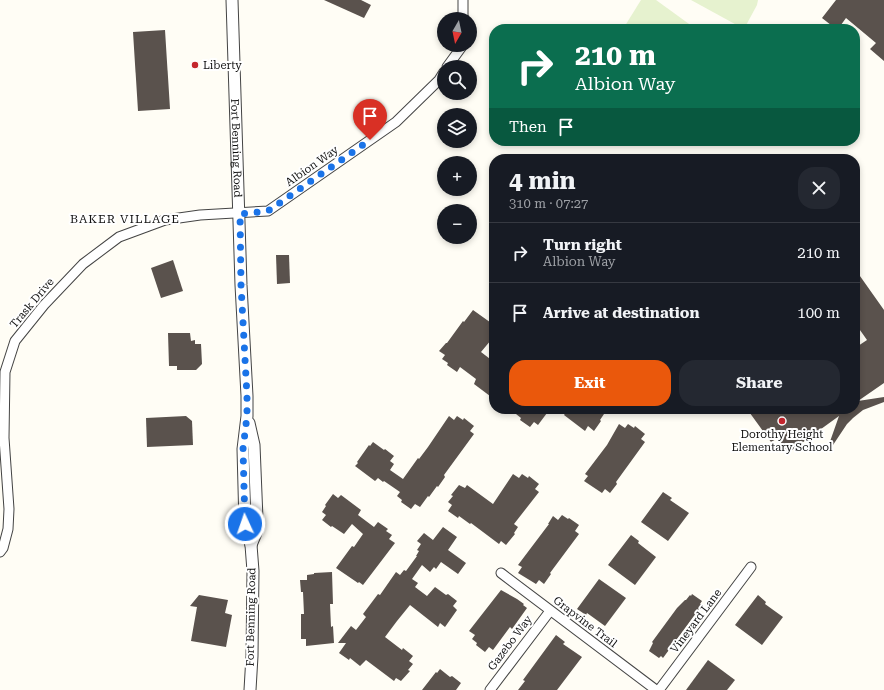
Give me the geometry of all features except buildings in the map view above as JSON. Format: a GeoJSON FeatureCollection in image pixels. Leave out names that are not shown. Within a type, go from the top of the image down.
{"type":"FeatureCollection","features":[{"type":"Feature","properties":{"kind":"street","name":"Fort Benning Road"},"geometry":{"type":"LineString","coordinates":[[232,0],[240,214],[241,285],[247,416],[254,445],[257,519],[256,533],[251,544],[253,571],[253,624],[250,690]]}},
{"type":"Feature","properties":{"kind":"street"},"geometry":{"type":"LineString","coordinates":[[463,0],[463,12]]}},
{"type":"Feature","properties":{"kind":"street","name":"Albion Way"},"geometry":{"type":"LineString","coordinates":[[240,214],[268,211],[274,207],[396,122],[437,82]]}},
{"type":"Feature","properties":{"kind":"street","name":"Trask Drive"},"geometry":{"type":"LineString","coordinates":[[0,552],[3,548],[8,529],[9,509],[2,438],[4,372],[15,342],[44,305],[83,264],[119,237],[165,220],[200,215],[240,214]]}},
{"type":"Feature","properties":{"kind":"street","name":"Vineyard Lane"},"geometry":{"type":"LineString","coordinates":[[659,690],[751,567]]}},
{"type":"Feature","properties":{"kind":"street","name":"Grapvine Trail"},"geometry":{"type":"LineString","coordinates":[[501,573],[656,690]]}},
{"type":"Feature","properties":{"kind":"street","name":"Gazebo Way"},"geometry":{"type":"LineString","coordinates":[[490,690],[550,611]]}},
{"type":"Feature","properties":{"kind":"green space"},"geometry":{"type":"Polygon","coordinates":[[[641,0],[656,0],[689,24],[626,24],[641,0]]]}},
{"type":"Feature","properties":{"kind":"green space"},"geometry":{"type":"Polygon","coordinates":[[[691,0],[758,0],[757,5],[747,24],[735,24],[691,0]]]}},
{"type":"Feature","properties":{"kind":"place","name":"Liberty"},"geometry":{"type":"Point","coordinates":[195,65]}},
{"type":"Feature","properties":{"kind":"place","name":"Dorothy Height Elementary School"},"geometry":{"type":"Point","coordinates":[782,421]}},
{"type":"Feature","properties":{"kind":"district","name":"BAKER VILLAGE"},"geometry":{"type":"Point","coordinates":[125,219]}},
{"type":"Feature","properties":{"kind":"route"},"geometry":{"type":"LineString","coordinates":[[245,524],[243,449],[247,416],[247,396],[241,285],[240,214],[268,211],[370,140]]}}]}
